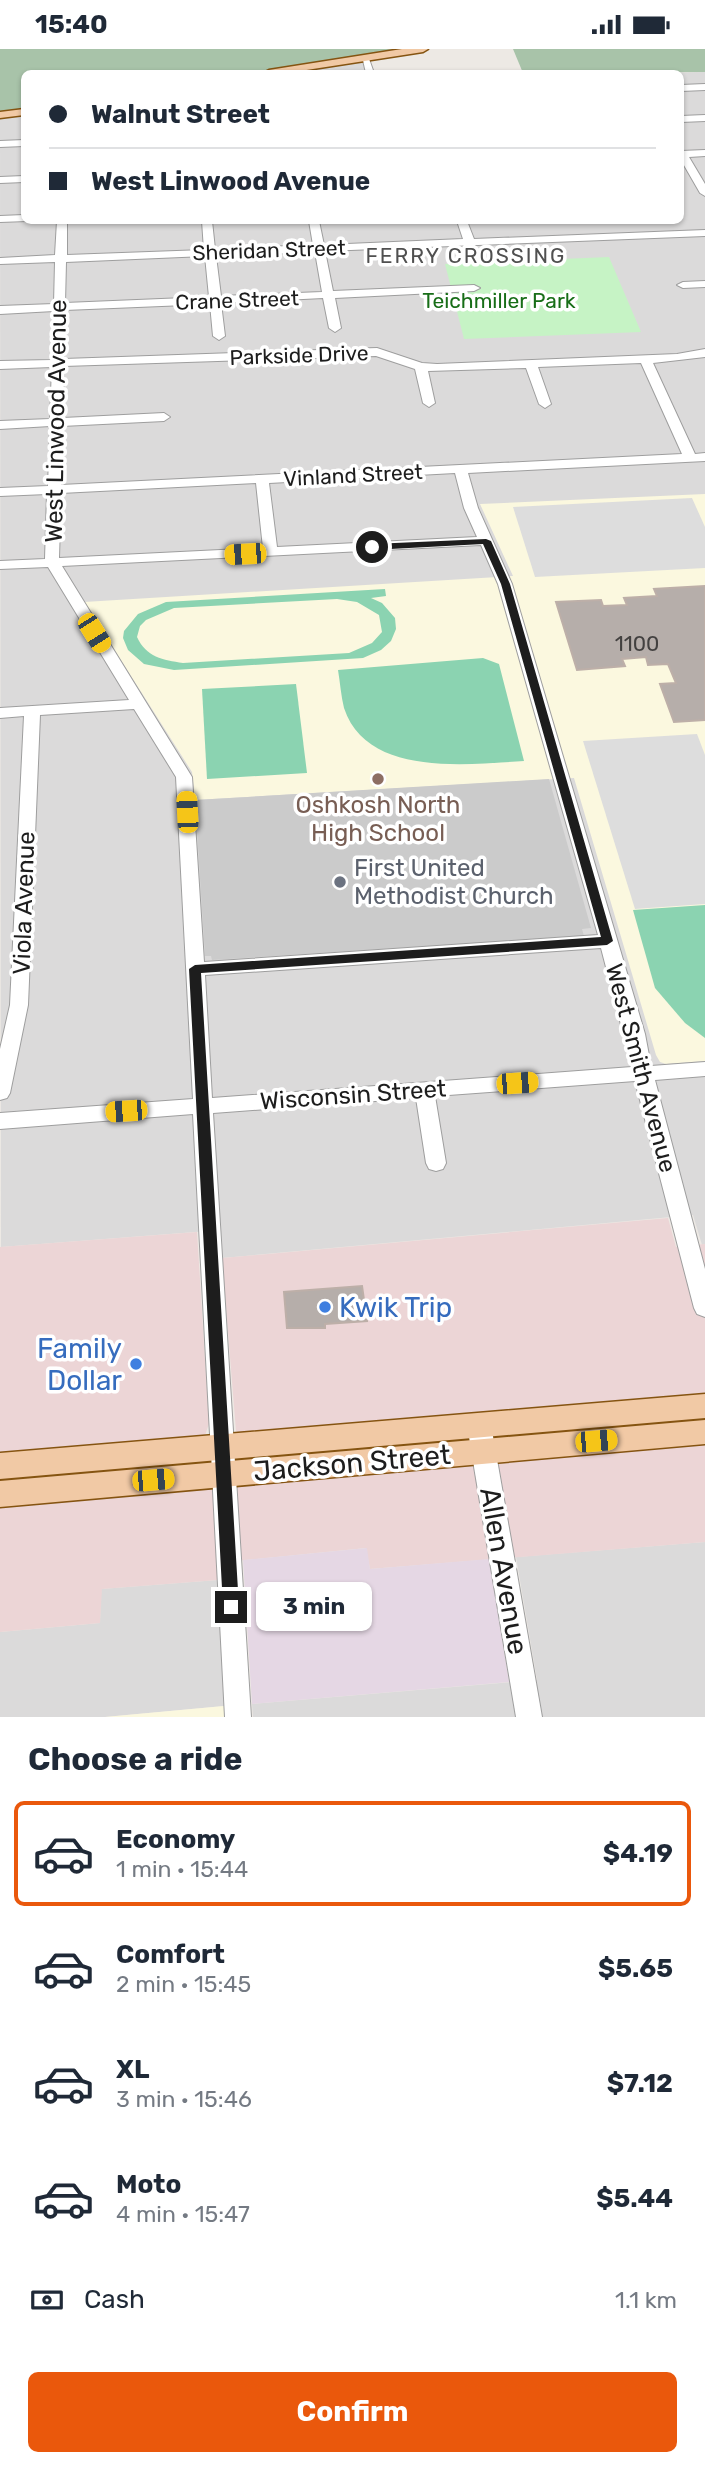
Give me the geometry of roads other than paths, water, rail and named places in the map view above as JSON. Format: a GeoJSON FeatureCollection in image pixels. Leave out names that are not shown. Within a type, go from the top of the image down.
{"type":"FeatureCollection","features":[{"type":"Feature","properties":{"kind":"main road"},"geometry":{"type":"LineString","coordinates":[[288,70],[423,49]]}},
{"type":"Feature","properties":{"kind":"main road"},"geometry":{"type":"LineString","coordinates":[[0,115],[21,112]]}},
{"type":"Feature","properties":{"kind":"main road","name":"Jackson Street"},"geometry":{"type":"LineString","coordinates":[[0,1466],[222,1460],[481,1438],[705,1406]]}},
{"type":"Feature","properties":{"kind":"main road","name":"Jackson Street"},"geometry":{"type":"LineString","coordinates":[[481,1438],[705,1432]]}},
{"type":"Feature","properties":{"kind":"main road","name":"Jackson Street"},"geometry":{"type":"LineString","coordinates":[[0,1494],[222,1460]]}},
{"type":"Feature","properties":{"kind":"street"},"geometry":{"type":"LineString","coordinates":[[365,58],[369,70]]}},
{"type":"Feature","properties":{"kind":"street"},"geometry":{"type":"LineString","coordinates":[[684,87],[705,87]]}},
{"type":"Feature","properties":{"kind":"street"},"geometry":{"type":"LineString","coordinates":[[684,119],[705,118]]}},
{"type":"Feature","properties":{"kind":"street"},"geometry":{"type":"LineString","coordinates":[[0,144],[21,143]]}},
{"type":"Feature","properties":{"kind":"street"},"geometry":{"type":"LineString","coordinates":[[684,154],[705,153]]}},
{"type":"Feature","properties":{"kind":"street"},"geometry":{"type":"LineString","coordinates":[[684,159],[705,193]]}},
{"type":"Feature","properties":{"kind":"street"},"geometry":{"type":"LineString","coordinates":[[0,180],[21,179]]}},
{"type":"Feature","properties":{"kind":"street"},"geometry":{"type":"LineString","coordinates":[[0,219],[21,218]]}},
{"type":"Feature","properties":{"kind":"street","name":"West Linwood Avenue"},"geometry":{"type":"LineString","coordinates":[[61,224],[52,562],[184,777],[238,1717]]}},
{"type":"Feature","properties":{"kind":"street"},"geometry":{"type":"LineString","coordinates":[[207,224],[219,336]]}},
{"type":"Feature","properties":{"kind":"street"},"geometry":{"type":"LineString","coordinates":[[315,224],[335,328]]}},
{"type":"Feature","properties":{"kind":"street"},"geometry":{"type":"LineString","coordinates":[[463,224],[470,242]]}},
{"type":"Feature","properties":{"kind":"street","name":"Sheridan Street"},"geometry":{"type":"LineString","coordinates":[[0,261],[705,233]]}},
{"type":"Feature","properties":{"kind":"street"},"geometry":{"type":"LineString","coordinates":[[683,285],[705,284]]}},
{"type":"Feature","properties":{"kind":"street","name":"Crane Street"},"geometry":{"type":"LineString","coordinates":[[0,310],[474,288]]}},
{"type":"Feature","properties":{"kind":"street","name":"Parkside Drive"},"geometry":{"type":"LineString","coordinates":[[0,365],[377,352],[421,367],[645,359],[705,353]]}},
{"type":"Feature","properties":{"kind":"street"},"geometry":{"type":"LineString","coordinates":[[645,359],[700,461]]}},
{"type":"Feature","properties":{"kind":"street"},"geometry":{"type":"LineString","coordinates":[[531,364],[545,404]]}},
{"type":"Feature","properties":{"kind":"street"},"geometry":{"type":"LineString","coordinates":[[421,367],[429,403]]}},
{"type":"Feature","properties":{"kind":"street"},"geometry":{"type":"LineString","coordinates":[[0,425],[164,417]]}},
{"type":"Feature","properties":{"kind":"street","name":"Vinland Street"},"geometry":{"type":"LineString","coordinates":[[0,492],[460,469],[700,461]]}},
{"type":"Feature","properties":{"kind":"street","name":"West Smith Avenue"},"geometry":{"type":"LineString","coordinates":[[460,469],[471,508],[505,584],[607,941],[705,1308]]}},
{"type":"Feature","properties":{"kind":"street"},"geometry":{"type":"LineString","coordinates":[[262,479],[271,552]]}},
{"type":"Feature","properties":{"kind":"street"},"geometry":{"type":"LineString","coordinates":[[0,565],[486,541]]}},
{"type":"Feature","properties":{"kind":"street"},"geometry":{"type":"LineString","coordinates":[[0,713],[139,704]]}},
{"type":"Feature","properties":{"kind":"street","name":"Viola Avenue"},"geometry":{"type":"LineString","coordinates":[[0,1093],[19,1005],[32,711]]}},
{"type":"Feature","properties":{"kind":"street"},"geometry":{"type":"LineString","coordinates":[[195,969],[607,941]]}},
{"type":"Feature","properties":{"kind":"street","name":"Wisconsin Street"},"geometry":{"type":"LineString","coordinates":[[0,1121],[705,1069]]}},
{"type":"Feature","properties":{"kind":"street"},"geometry":{"type":"LineString","coordinates":[[424,1089],[436,1163]]}},
{"type":"Feature","properties":{"kind":"street","name":"Allen Avenue"},"geometry":{"type":"LineString","coordinates":[[481,1438],[529,1717]]}},
{"type":"Feature","properties":{"kind":"place","name":"Oshkosh North High School"},"geometry":{"type":"Point","coordinates":[378,779]}},
{"type":"Feature","properties":{"kind":"place","name":"First United Methodist Church"},"geometry":{"type":"Point","coordinates":[340,882]}},
{"type":"Feature","properties":{"kind":"place","name":"Kwik Trip"},"geometry":{"type":"Point","coordinates":[325,1307]}},
{"type":"Feature","properties":{"kind":"place","name":"Family Dollar"},"geometry":{"type":"Point","coordinates":[136,1364]}},
{"type":"Feature","properties":{"kind":"district","name":"FERRY CROSSING"},"geometry":{"type":"Point","coordinates":[466,255]}},
{"type":"Feature","properties":{"kind":"park label","name":"Teichmiller Park"},"geometry":{"type":"Point","coordinates":[499,300]}}]}
